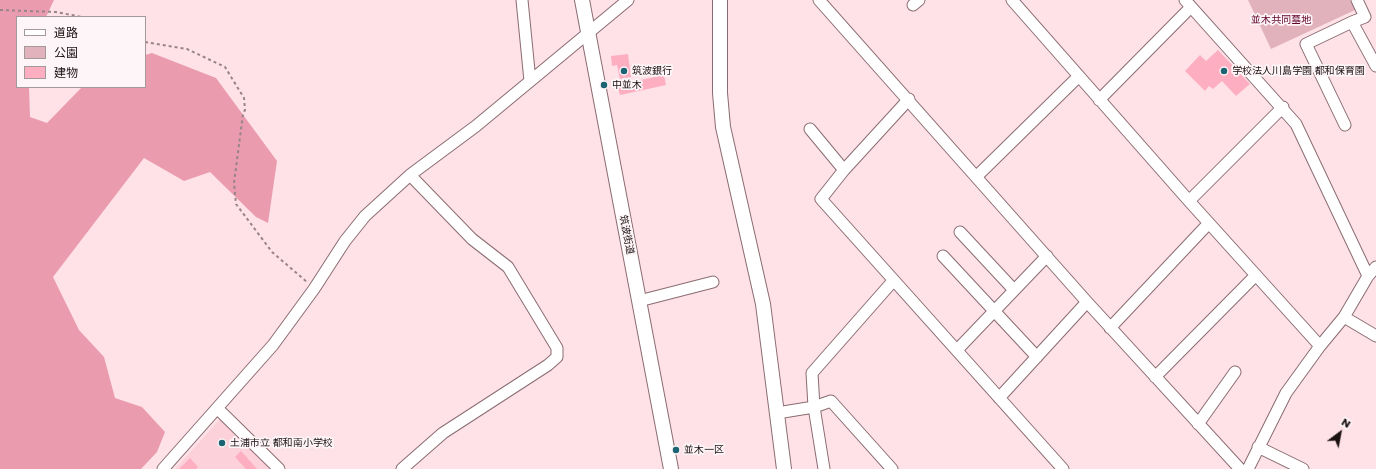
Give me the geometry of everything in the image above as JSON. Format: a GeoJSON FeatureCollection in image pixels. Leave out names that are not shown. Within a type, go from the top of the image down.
{"type":"FeatureCollection","features":[{"type":"Feature","properties":{"kind":"street"},"geometry":{"type":"LineString","coordinates":[[522,0],[530,81]]}},
{"type":"Feature","properties":{"kind":"street","name":"筑波街道"},"geometry":{"type":"LineString","coordinates":[[582,0],[671,469]]}},
{"type":"Feature","properties":{"kind":"street"},"geometry":{"type":"LineString","coordinates":[[162,469],[273,346],[314,289],[345,241],[365,216],[410,175],[476,126],[628,0]]}},
{"type":"Feature","properties":{"kind":"street"},"geometry":{"type":"LineString","coordinates":[[720,0],[720,93],[723,127],[763,304],[784,469]]}},
{"type":"Feature","properties":{"kind":"street"},"geometry":{"type":"LineString","coordinates":[[1012,0],[1099,100],[1320,346]]}},
{"type":"Feature","properties":{"kind":"street"},"geometry":{"type":"LineString","coordinates":[[1345,125],[1306,44],[1365,17],[1357,0]]}},
{"type":"Feature","properties":{"kind":"street"},"geometry":{"type":"LineString","coordinates":[[821,1],[1110,328],[1240,469]]}},
{"type":"Feature","properties":{"kind":"street"},"geometry":{"type":"LineString","coordinates":[[1099,100],[1188,3],[1283,107],[1296,124],[1368,276]]}},
{"type":"Feature","properties":{"kind":"street"},"geometry":{"type":"LineString","coordinates":[[1352,22],[1376,66]]}},
{"type":"Feature","properties":{"kind":"street"},"geometry":{"type":"LineString","coordinates":[[976,177],[1078,76]]}},
{"type":"Feature","properties":{"kind":"street"},"geometry":{"type":"LineString","coordinates":[[909,99],[844,170],[821,199],[1063,469]]}},
{"type":"Feature","properties":{"kind":"street"},"geometry":{"type":"LineString","coordinates":[[1189,201],[1283,107]]}},
{"type":"Feature","properties":{"kind":"street"},"geometry":{"type":"LineString","coordinates":[[810,129],[844,170]]}},
{"type":"Feature","properties":{"kind":"street"},"geometry":{"type":"LineString","coordinates":[[402,469],[443,433],[548,365],[557,357],[557,348],[508,267],[472,239],[410,175]]}},
{"type":"Feature","properties":{"kind":"street"},"geometry":{"type":"LineString","coordinates":[[1110,328],[1209,223]]}},
{"type":"Feature","properties":{"kind":"street"},"geometry":{"type":"LineString","coordinates":[[960,232],[1014,290]]}},
{"type":"Feature","properties":{"kind":"street"},"geometry":{"type":"LineString","coordinates":[[943,256],[1037,357]]}},
{"type":"Feature","properties":{"kind":"street"},"geometry":{"type":"LineString","coordinates":[[957,350],[1047,256]]}},
{"type":"Feature","properties":{"kind":"street"},"geometry":{"type":"LineString","coordinates":[[1248,469],[1286,393],[1320,346],[1344,317],[1368,276],[1376,267]]}},
{"type":"Feature","properties":{"kind":"street"},"geometry":{"type":"LineString","coordinates":[[1155,377],[1256,275]]}},
{"type":"Feature","properties":{"kind":"street"},"geometry":{"type":"LineString","coordinates":[[824,469],[814,407],[812,373],[893,281]]}},
{"type":"Feature","properties":{"kind":"street"},"geometry":{"type":"LineString","coordinates":[[639,301],[713,282]]}},
{"type":"Feature","properties":{"kind":"street"},"geometry":{"type":"LineString","coordinates":[[999,398],[1087,302]]}},
{"type":"Feature","properties":{"kind":"street"},"geometry":{"type":"LineString","coordinates":[[1344,317],[1376,336]]}},
{"type":"Feature","properties":{"kind":"street"},"geometry":{"type":"LineString","coordinates":[[1198,424],[1235,372]]}},
{"type":"Feature","properties":{"kind":"street"},"geometry":{"type":"LineString","coordinates":[[777,413],[814,407],[831,401],[892,469]]}},
{"type":"Feature","properties":{"kind":"street"},"geometry":{"type":"LineString","coordinates":[[217,408],[279,469]]}},
{"type":"Feature","properties":{"kind":"street"},"geometry":{"type":"LineString","coordinates":[[1258,447],[1303,469]]}},
{"type":"Feature","properties":{"kind":"path"},"geometry":{"type":"LineString","coordinates":[[0,10],[56,12],[77,16]]}},
{"type":"Feature","properties":{"kind":"path"},"geometry":{"type":"LineString","coordinates":[[146,42],[187,49],[225,67],[244,98],[245,110],[243,114],[234,183],[236,204],[272,252],[314,289]]}},
{"type":"Feature","properties":{"kind":"shaded area"},"geometry":{"type":"Polygon","coordinates":[[[0,0],[54,0],[46,16],[16,16],[16,88],[29,88],[30,117],[47,123],[81,88],[146,88],[146,55],[152,53],[216,78],[277,161],[268,223],[256,217],[210,172],[184,181],[144,158],[53,277],[79,330],[104,357],[115,398],[142,407],[165,432],[157,452],[141,469],[0,469],[0,0]]]}},
{"type":"Feature","properties":{"kind":"shaded area","name":"土浦市立 都和南小学校"},"geometry":{"type":"Polygon","coordinates":[[[221,418],[273,469],[175,469],[221,418]]]}},
{"type":"Feature","properties":{"kind":"green space","name":"並木共同墓地"},"geometry":{"type":"Polygon","coordinates":[[[1248,0],[1350,0],[1355,10],[1271,49],[1248,0]]]}},
{"type":"Feature","properties":{"kind":"building"},"geometry":{"type":"Polygon","coordinates":[[[1218,50],[1250,84],[1236,96],[1222,81],[1213,89],[1209,86],[1205,91],[1185,71],[1200,55],[1206,61],[1218,50]]]}},
{"type":"Feature","properties":{"kind":"building","name":"筑波銀行"},"geometry":{"type":"Polygon","coordinates":[[[628,54],[631,77],[620,79],[617,65],[612,66],[611,56],[628,54]]]}},
{"type":"Feature","properties":{"kind":"building"},"geometry":{"type":"Polygon","coordinates":[[[664,75],[666,85],[620,95],[617,85],[664,75]]]}},
{"type":"Feature","properties":{"kind":"building"},"geometry":{"type":"Polygon","coordinates":[[[241,451],[257,469],[246,469],[235,457],[241,451]]]}},
{"type":"Feature","properties":{"kind":"building"},"geometry":{"type":"Polygon","coordinates":[[[190,458],[198,467],[196,469],[179,469],[190,458]]]}},
{"type":"Feature","properties":{"kind":"place","name":"筑波銀行"},"geometry":{"type":"Point","coordinates":[624,71]}},
{"type":"Feature","properties":{"kind":"place","name":"学校法人川島学園 都和保育園"},"geometry":{"type":"Point","coordinates":[1224,71]}},
{"type":"Feature","properties":{"kind":"place","name":"中並木"},"geometry":{"type":"Point","coordinates":[604,85]}},
{"type":"Feature","properties":{"kind":"place","name":"土浦市立 都和南小学校"},"geometry":{"type":"Point","coordinates":[222,443]}},
{"type":"Feature","properties":{"kind":"place","name":"並木一区"},"geometry":{"type":"Point","coordinates":[676,450]}}]}
